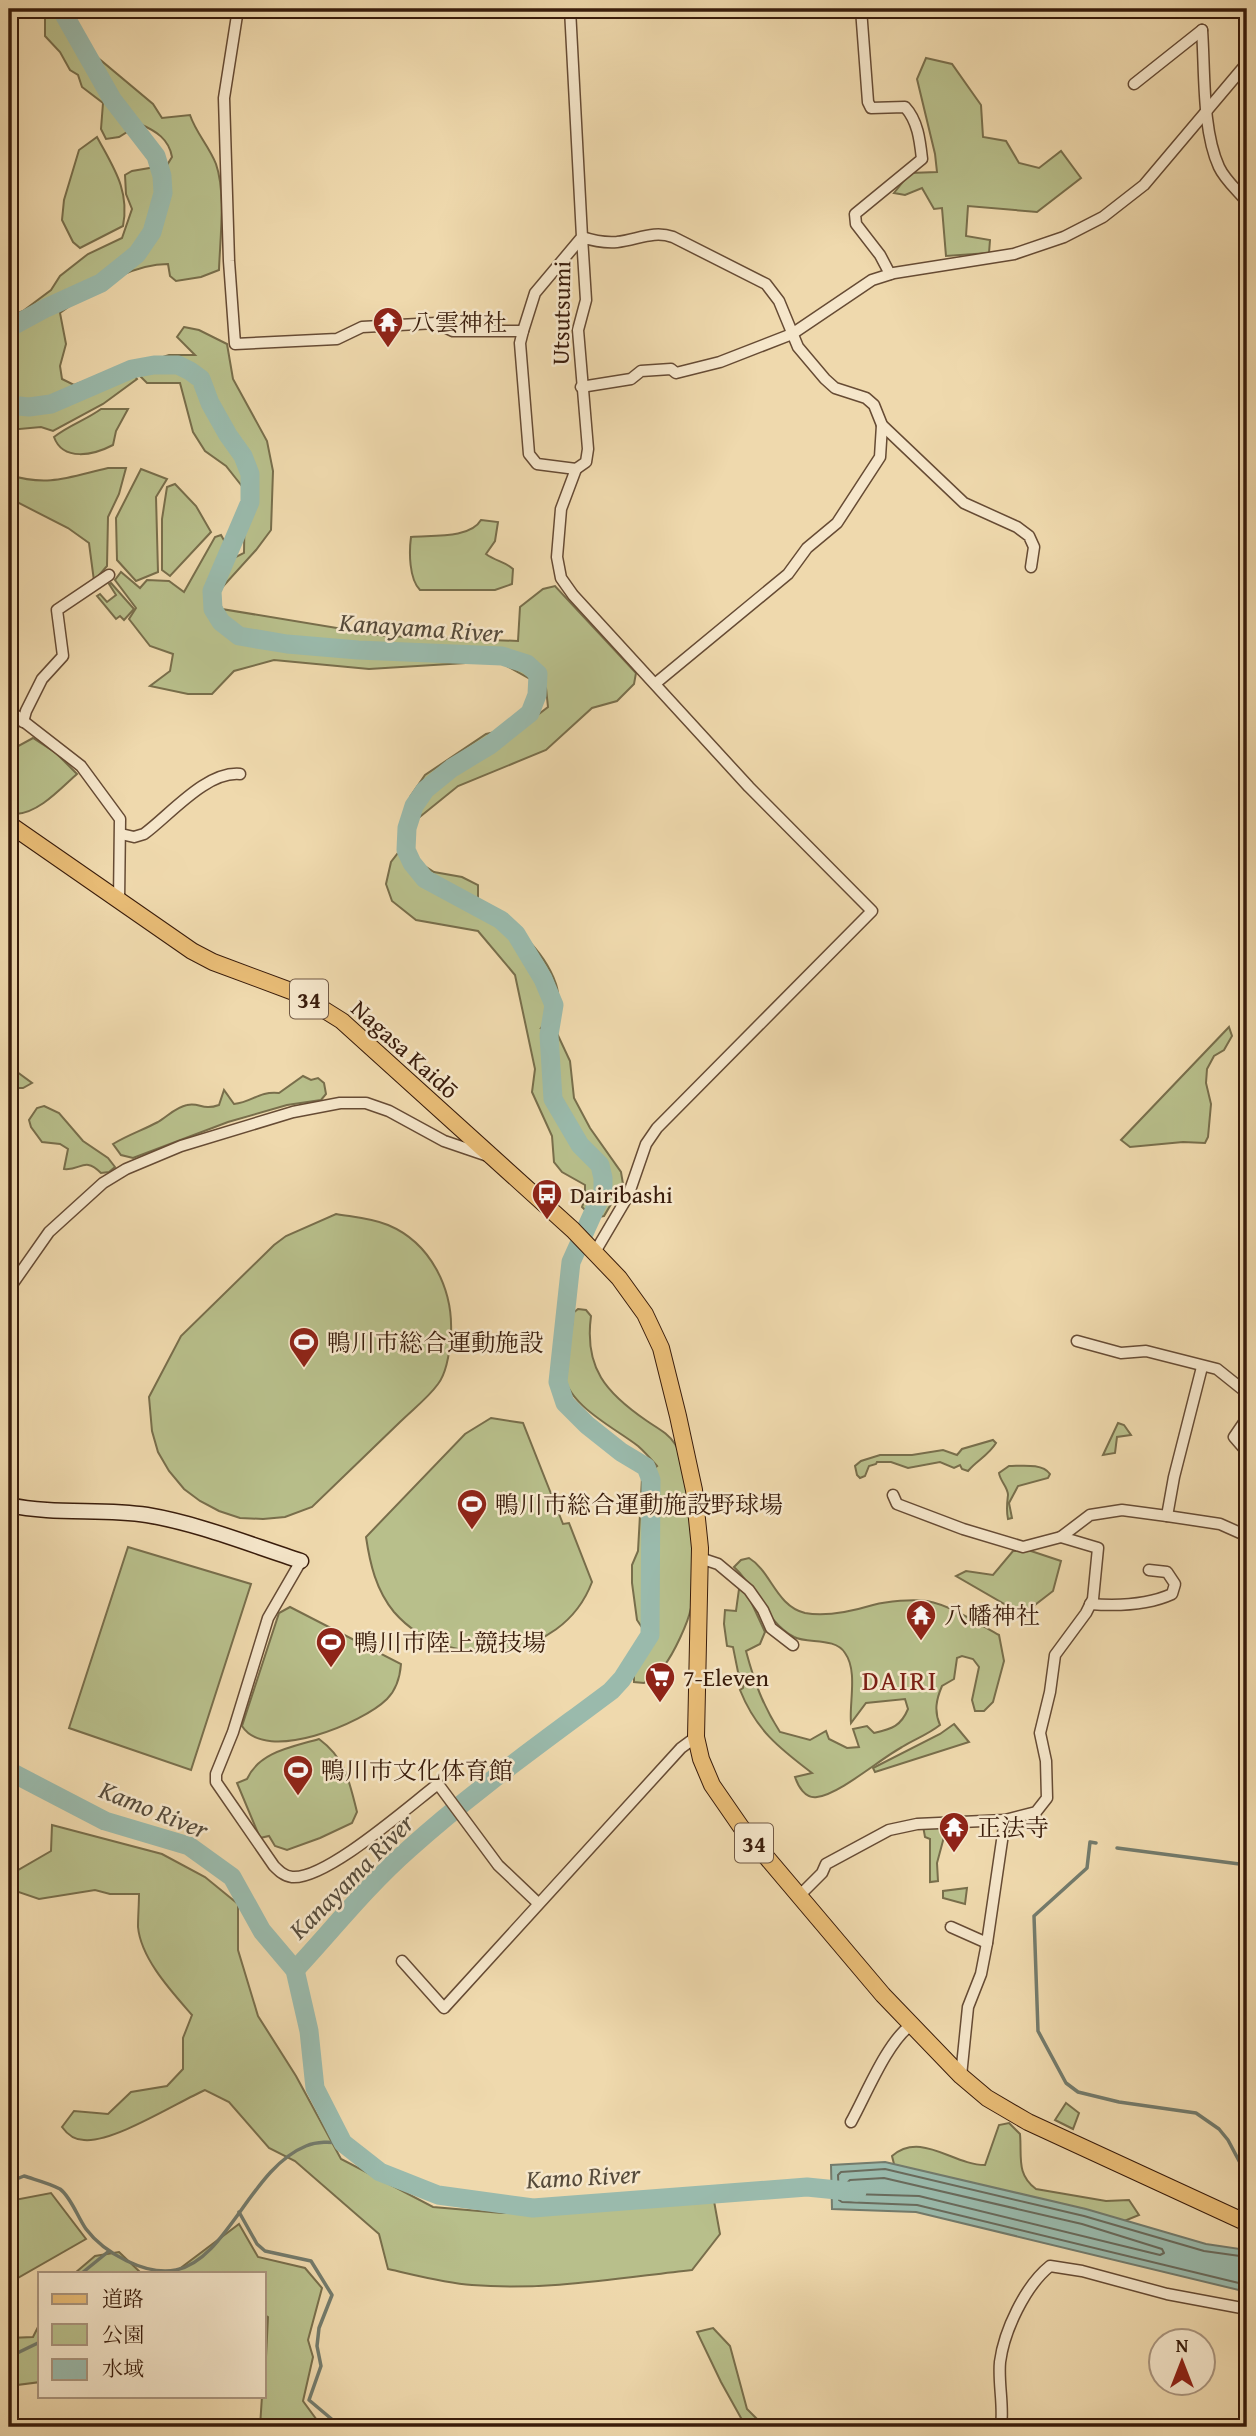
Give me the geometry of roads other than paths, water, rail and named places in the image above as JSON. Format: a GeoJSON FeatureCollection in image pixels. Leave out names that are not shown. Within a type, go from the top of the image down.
{"type":"FeatureCollection","features":[{"type":"Feature","properties":{"kind":"main road","name":"Nagasa Kaidō"},"geometry":{"type":"LineString","coordinates":[[9,824],[202,957],[290,990],[327,1010],[356,1031],[594,1251]]}},
{"type":"Feature","properties":{"kind":"main road","name":"34"},"geometry":{"type":"LineString","coordinates":[[594,1251],[640,1306],[657,1338],[692,1479],[700,1558],[696,1737],[704,1767],[718,1794],[741,1827],[911,2025],[961,2076],[987,2098],[1028,2122],[1247,2223]]}},
{"type":"Feature","properties":{"kind":"street"},"geometry":{"type":"LineString","coordinates":[[238,9],[224,98],[229,261],[236,344],[337,339],[362,327],[436,323],[453,331],[523,331]]}},
{"type":"Feature","properties":{"kind":"street","name":"Utsutsumi"},"geometry":{"type":"LineString","coordinates":[[570,9],[586,300],[578,330],[588,449],[586,462],[576,469],[561,509],[557,557],[561,578],[573,595],[749,787],[872,911],[657,1128],[646,1144],[628,1196],[594,1251]]}},
{"type":"Feature","properties":{"kind":"street"},"geometry":{"type":"LineString","coordinates":[[861,9],[868,102],[871,108],[905,107],[911,113],[919,135],[922,159],[855,214],[856,224],[880,255],[890,274]]}},
{"type":"Feature","properties":{"kind":"street"},"geometry":{"type":"LineString","coordinates":[[1125,9],[1131,12],[1144,9]]}},
{"type":"Feature","properties":{"kind":"street"},"geometry":{"type":"LineString","coordinates":[[1134,84],[1202,30],[1209,128],[1220,169],[1247,202]]}},
{"type":"Feature","properties":{"kind":"street"},"geometry":{"type":"LineString","coordinates":[[581,387],[631,379],[641,371],[670,369],[676,373],[720,362],[792,334],[872,279],[1014,254],[1065,237],[1103,217],[1144,185],[1247,63]]}},
{"type":"Feature","properties":{"kind":"street"},"geometry":{"type":"LineString","coordinates":[[576,469],[537,464],[529,454],[520,343],[535,293],[582,237],[598,242],[615,242],[662,233],[766,284],[779,301],[798,347],[825,379],[835,388],[866,398],[874,405],[882,425],[964,503],[1017,527],[1029,536],[1034,547],[1031,567]]}},
{"type":"Feature","properties":{"kind":"street"},"geometry":{"type":"LineString","coordinates":[[656,683],[788,574],[807,548],[836,523],[880,457],[882,425]]}},
{"type":"Feature","properties":{"kind":"street"},"geometry":{"type":"LineString","coordinates":[[23,722],[42,679],[63,656],[57,610],[109,575]]}},
{"type":"Feature","properties":{"kind":"street"},"geometry":{"type":"LineString","coordinates":[[9,710],[81,766],[120,818],[119,902]]}},
{"type":"Feature","properties":{"kind":"street"},"geometry":{"type":"LineString","coordinates":[[121,834],[144,834],[196,790],[224,775],[240,774]]}},
{"type":"Feature","properties":{"kind":"street"},"geometry":{"type":"LineString","coordinates":[[10,1284],[49,1232],[103,1183],[125,1169],[181,1146],[293,1112],[340,1103],[366,1104],[389,1111],[460,1147],[493,1157]]}},
{"type":"Feature","properties":{"kind":"street"},"geometry":{"type":"LineString","coordinates":[[1077,1341],[1121,1353],[1146,1351],[1217,1369],[1247,1393]]}},
{"type":"Feature","properties":{"kind":"street"},"geometry":{"type":"LineString","coordinates":[[1167,1516],[1174,1477],[1202,1367]]}},
{"type":"Feature","properties":{"kind":"street"},"geometry":{"type":"LineString","coordinates":[[1247,1418],[1234,1437],[1247,1452]]}},
{"type":"Feature","properties":{"kind":"street"},"geometry":{"type":"LineString","coordinates":[[893,1495],[897,1504],[963,1529],[1023,1547],[1061,1537],[1090,1515],[1122,1510],[1220,1524],[1247,1536]]}},
{"type":"Feature","properties":{"kind":"street"},"geometry":{"type":"LineString","coordinates":[[9,1505],[26,1509],[117,1512],[181,1522],[301,1561],[268,1618],[233,1731],[216,1774],[216,1782],[274,1866],[283,1874],[292,1877],[318,1871],[347,1854],[438,1784],[498,1865],[538,1903]]}},
{"type":"Feature","properties":{"kind":"street"},"geometry":{"type":"LineString","coordinates":[[799,1896],[822,1873],[826,1864],[889,1830],[917,1824],[1005,1820],[1037,1812],[1047,1798],[1046,1761],[1040,1733],[1055,1655],[1093,1599],[1098,1548],[1061,1537]]}},
{"type":"Feature","properties":{"kind":"street"},"geometry":{"type":"LineString","coordinates":[[700,1558],[718,1564],[749,1590],[771,1628],[793,1644]]}},
{"type":"Feature","properties":{"kind":"street"},"geometry":{"type":"LineString","coordinates":[[1090,1604],[1116,1605],[1162,1599],[1172,1594],[1175,1584],[1167,1572],[1149,1570]]}},
{"type":"Feature","properties":{"kind":"street"},"geometry":{"type":"LineString","coordinates":[[401,1961],[444,2008],[681,1748],[696,1737]]}},
{"type":"Feature","properties":{"kind":"street"},"geometry":{"type":"LineString","coordinates":[[961,2076],[968,2007],[981,1974],[1005,1820]]}},
{"type":"Feature","properties":{"kind":"street"},"geometry":{"type":"LineString","coordinates":[[951,1927],[987,1943]]}},
{"type":"Feature","properties":{"kind":"street"},"geometry":{"type":"LineString","coordinates":[[851,2122],[901,2032],[911,2025]]}},
{"type":"Feature","properties":{"kind":"street"},"geometry":{"type":"LineString","coordinates":[[1000,2427],[1000,2362],[1012,2319],[1040,2274],[1050,2266],[1082,2271],[1167,2294],[1247,2309]]}},
{"type":"Feature","properties":{"kind":"water"},"geometry":{"type":"Polygon","coordinates":[[[885,2162],[1086,2209],[1206,2244],[1247,2250],[1247,2292],[916,2212],[832,2209],[831,2165],[885,2162]]]}},
{"type":"Feature","properties":{"kind":"waterway","name":"Kanayama River"},"geometry":{"type":"LineString","coordinates":[[9,328],[101,283],[137,254],[152,232],[163,193],[162,176],[156,156],[112,99],[61,9]]}},
{"type":"Feature","properties":{"kind":"waterway","name":"Kanayama River"},"geometry":{"type":"LineString","coordinates":[[9,405],[29,407],[51,404],[132,369],[178,365],[190,371],[201,379],[210,403],[243,456],[250,474],[250,502],[212,591],[213,609],[221,622],[239,636],[287,644],[502,656],[527,664],[538,674],[537,695],[530,713],[490,745],[452,768],[425,790],[414,806],[407,828],[406,850],[412,863],[425,879],[501,920],[516,934],[543,979],[554,1005],[549,1035],[553,1099],[580,1145],[600,1165],[603,1178],[603,1191],[571,1262],[558,1382],[565,1403],[621,1452],[646,1467],[651,1480],[650,1635],[622,1679],[611,1691],[483,1787],[409,1849],[364,1893],[295,1970]]}},
{"type":"Feature","properties":{"kind":"waterway","name":"Kamo River"},"geometry":{"type":"LineString","coordinates":[[9,1771],[105,1821],[189,1846],[232,1877],[262,1931],[295,1970],[309,2031],[315,2088],[343,2143],[380,2172],[438,2195],[533,2208],[807,2187],[857,2192]]}},
{"type":"Feature","properties":{"kind":"waterway"},"geometry":{"type":"LineString","coordinates":[[1096,1843],[1090,1842],[1087,1868],[1034,1916],[1038,2031],[1066,2083],[1078,2092],[1119,2102],[1196,2113],[1219,2129],[1228,2140],[1247,2176]]}},
{"type":"Feature","properties":{"kind":"waterway"},"geometry":{"type":"LineString","coordinates":[[1117,1848],[1247,1865]]}},
{"type":"Feature","properties":{"kind":"waterway"},"geometry":{"type":"LineString","coordinates":[[9,2182],[24,2176],[60,2189],[68,2197],[86,2229],[114,2254],[152,2270],[176,2270],[194,2263],[210,2250],[254,2192],[287,2157],[311,2144],[343,2143]]}},
{"type":"Feature","properties":{"kind":"waterway"},"geometry":{"type":"LineString","coordinates":[[239,2212],[257,2244],[265,2251],[311,2261],[332,2295],[319,2328],[317,2346],[321,2366],[309,2400],[341,2427]]}},
{"type":"Feature","properties":{"kind":"waterway"},"geometry":{"type":"LineString","coordinates":[[83,2272],[109,2251]]}},
{"type":"Feature","properties":{"kind":"waterway"},"geometry":{"type":"LineString","coordinates":[[9,2357],[38,2343]]}},
{"type":"Feature","properties":{"kind":"place","name":"八雲神社"},"geometry":{"type":"Point","coordinates":[388,349]}},
{"type":"Feature","properties":{"kind":"place","name":"Dairibashi"},"geometry":{"type":"Point","coordinates":[547,1221]}},
{"type":"Feature","properties":{"kind":"place","name":"鴨川市総合運動施設"},"geometry":{"type":"Point","coordinates":[304,1369]}},
{"type":"Feature","properties":{"kind":"place","name":"鴨川市総合運動施設野球場"},"geometry":{"type":"Point","coordinates":[472,1531]}},
{"type":"Feature","properties":{"kind":"place","name":"八幡神社"},"geometry":{"type":"Point","coordinates":[921,1642]}},
{"type":"Feature","properties":{"kind":"place","name":"鴨川市陸上競技場"},"geometry":{"type":"Point","coordinates":[331,1669]}},
{"type":"Feature","properties":{"kind":"place","name":"7-Eleven"},"geometry":{"type":"Point","coordinates":[660,1704]}},
{"type":"Feature","properties":{"kind":"place","name":"鴨川市文化体育館"},"geometry":{"type":"Point","coordinates":[298,1797]}},
{"type":"Feature","properties":{"kind":"place","name":"正法寺"},"geometry":{"type":"Point","coordinates":[954,1854]}},
{"type":"Feature","properties":{"kind":"district","name":"DAIRI"},"geometry":{"type":"Point","coordinates":[900,1679]}}]}
